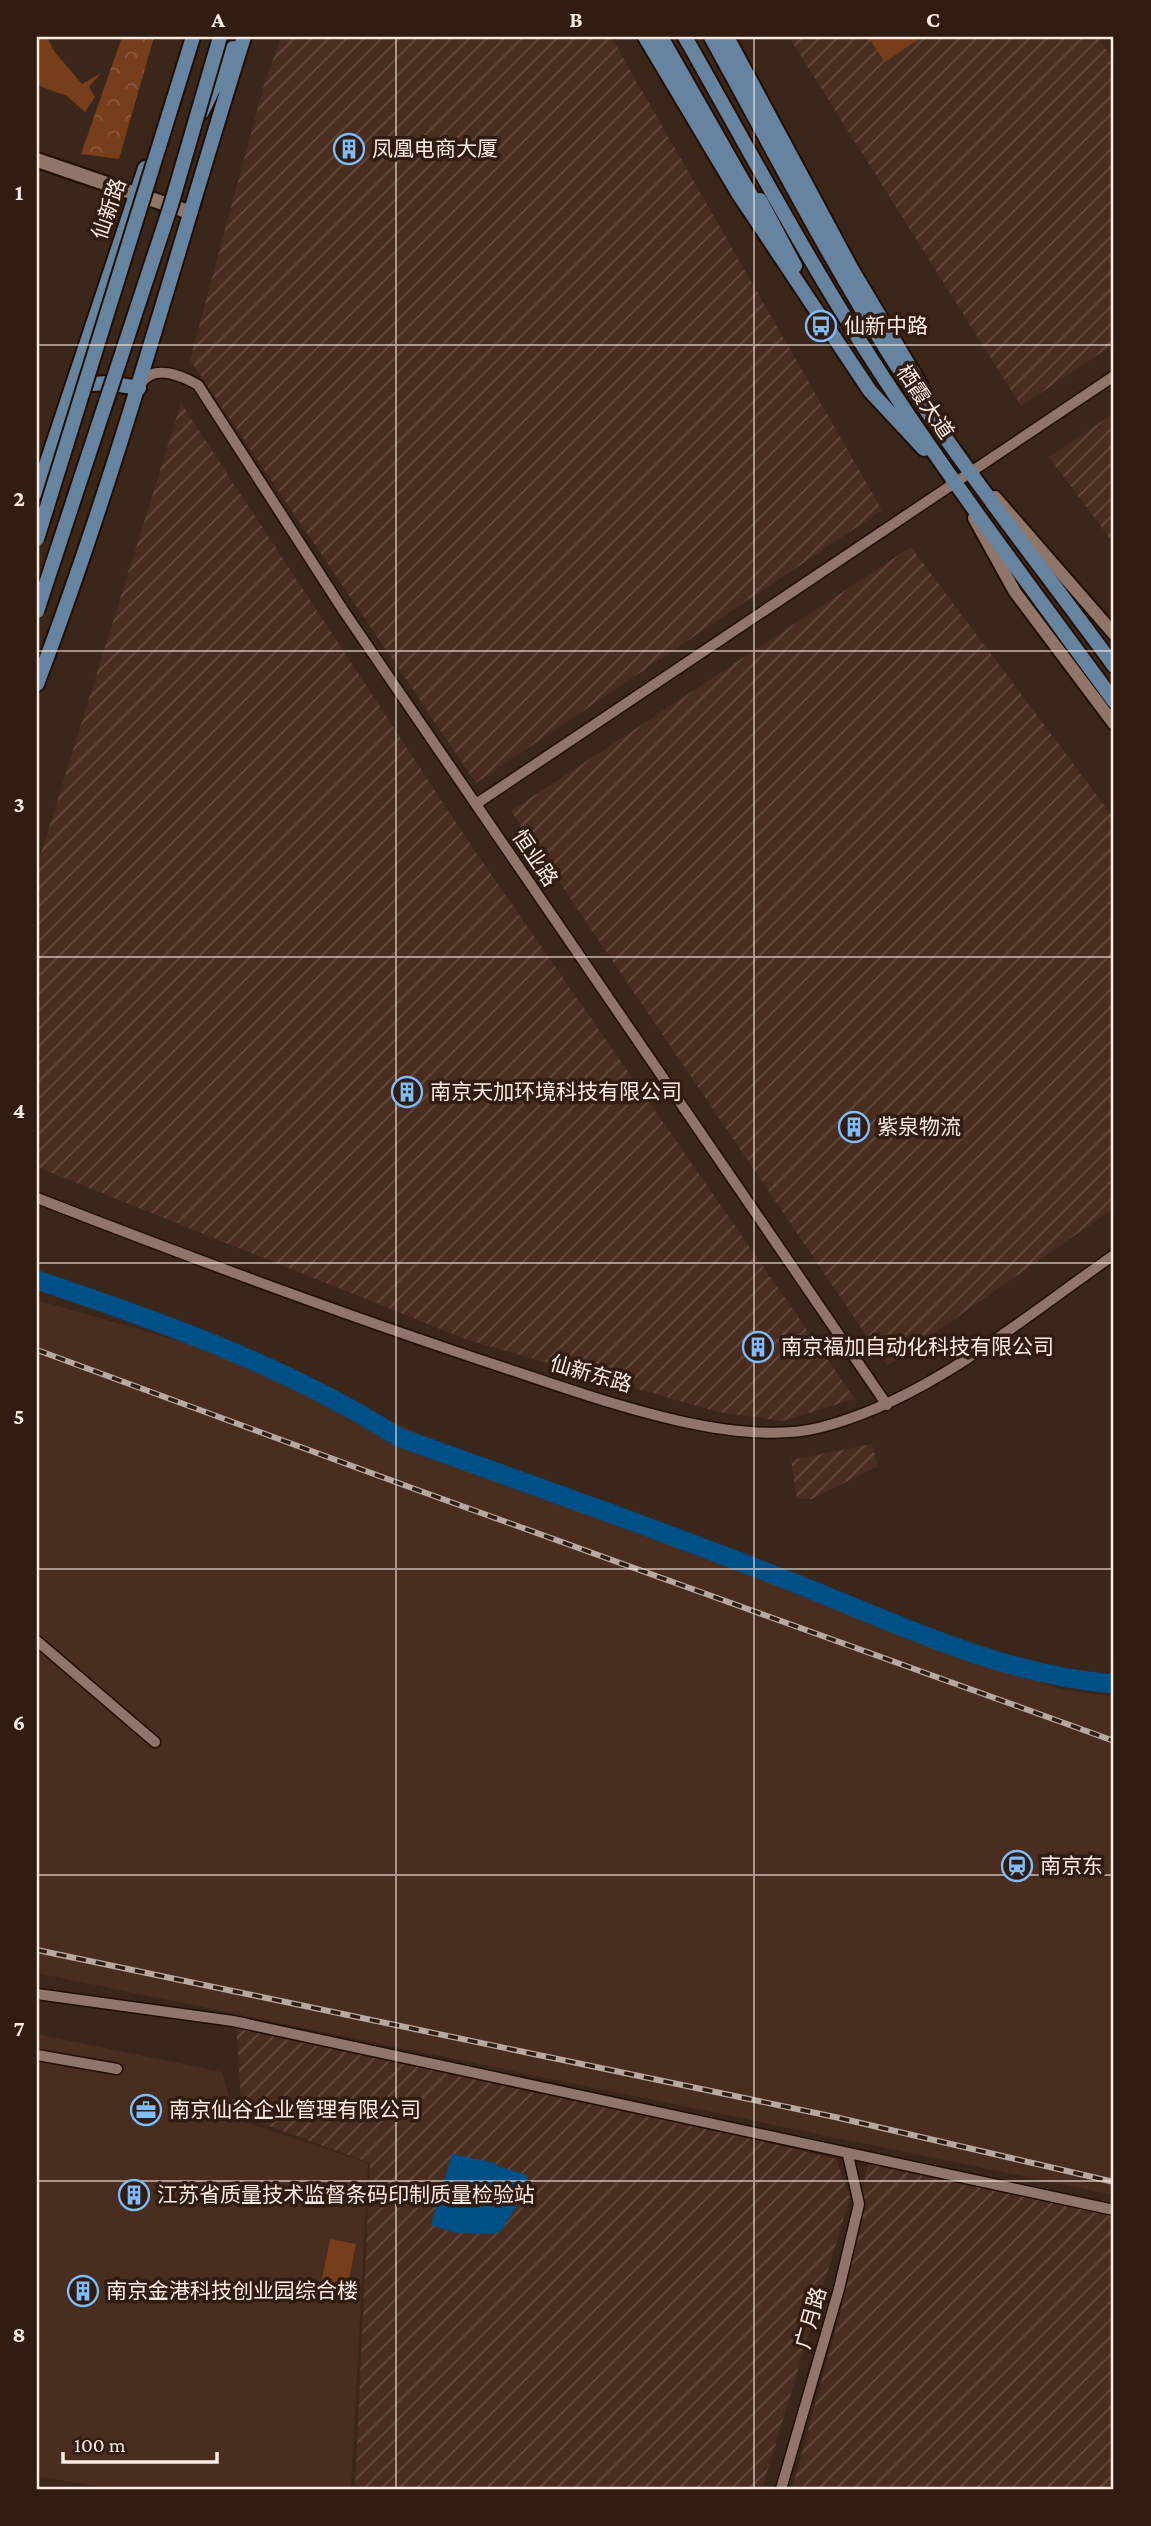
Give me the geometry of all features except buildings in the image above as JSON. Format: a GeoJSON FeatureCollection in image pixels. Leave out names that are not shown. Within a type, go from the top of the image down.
{"type":"FeatureCollection","features":[{"type":"Feature","properties":{"kind":"main road","name":"仙新路"},"geometry":{"type":"LineString","coordinates":[[37,492],[187,37]]}},
{"type":"Feature","properties":{"kind":"main road","name":"仙新路"},"geometry":{"type":"LineString","coordinates":[[37,539],[193,37]]}},
{"type":"Feature","properties":{"kind":"main road"},"geometry":{"type":"LineString","coordinates":[[37,611],[192,132],[220,37]]}},
{"type":"Feature","properties":{"kind":"main road"},"geometry":{"type":"LineString","coordinates":[[192,132],[238,37]]}},
{"type":"Feature","properties":{"kind":"main road"},"geometry":{"type":"LineString","coordinates":[[37,684],[67,605],[139,388],[189,212],[244,37]]}},
{"type":"Feature","properties":{"kind":"main road"},"geometry":{"type":"LineString","coordinates":[[645,37],[738,193],[870,391],[956,484]]}},
{"type":"Feature","properties":{"kind":"main road"},"geometry":{"type":"LineString","coordinates":[[661,37],[820,316]]}},
{"type":"Feature","properties":{"kind":"main road"},"geometry":{"type":"LineString","coordinates":[[669,37],[786,247],[820,316]]}},
{"type":"Feature","properties":{"kind":"main road","name":"栖霞大道"},"geometry":{"type":"LineString","coordinates":[[685,37],[823,281],[956,484],[1114,701]]}},
{"type":"Feature","properties":{"kind":"main road","name":"栖霞大道"},"geometry":{"type":"LineString","coordinates":[[711,37],[840,273],[889,354],[972,473],[1114,666]]}},
{"type":"Feature","properties":{"kind":"main road"},"geometry":{"type":"LineString","coordinates":[[727,37],[851,268],[972,473]]}},
{"type":"Feature","properties":{"kind":"main road"},"geometry":{"type":"LineString","coordinates":[[37,160],[189,212]]}},
{"type":"Feature","properties":{"kind":"main road"},"geometry":{"type":"LineString","coordinates":[[68,393],[79,383],[139,388]]}},
{"type":"Feature","properties":{"kind":"street","name":"恒业路"},"geometry":{"type":"LineString","coordinates":[[139,388],[145,377],[158,372],[172,373],[198,385],[343,610],[887,1405]]}},
{"type":"Feature","properties":{"kind":"street"},"geometry":{"type":"LineString","coordinates":[[476,804],[1114,376]]}},
{"type":"Feature","properties":{"kind":"street"},"geometry":{"type":"LineString","coordinates":[[972,473],[1062,571],[1114,634]]}},
{"type":"Feature","properties":{"kind":"street"},"geometry":{"type":"LineString","coordinates":[[956,484],[1014,592],[1114,724]]}},
{"type":"Feature","properties":{"kind":"street","name":"仙新东路"},"geometry":{"type":"LineString","coordinates":[[37,1198],[432,1344],[568,1388],[707,1427],[774,1434],[817,1428],[887,1405],[941,1374],[1114,1255]]}},
{"type":"Feature","properties":{"kind":"street"},"geometry":{"type":"LineString","coordinates":[[37,1641],[155,1742]]}},
{"type":"Feature","properties":{"kind":"street"},"geometry":{"type":"LineString","coordinates":[[37,1994],[233,2021],[1114,2210]]}},
{"type":"Feature","properties":{"kind":"street"},"geometry":{"type":"LineString","coordinates":[[37,2054],[117,2070]]}},
{"type":"Feature","properties":{"kind":"street","name":"广月路"},"geometry":{"type":"LineString","coordinates":[[781,2489],[839,2289],[859,2204],[848,2155]]}},
{"type":"Feature","properties":{"kind":"shaded area"},"geometry":{"type":"Polygon","coordinates":[[[281,37],[611,37],[882,510],[476,783],[190,360],[264,85],[281,37]]]}},
{"type":"Feature","properties":{"kind":"shaded area"},"geometry":{"type":"Polygon","coordinates":[[[789,37],[1098,37],[1114,61],[1114,344],[1021,406],[789,37]]]}},
{"type":"Feature","properties":{"kind":"shaded area"},"geometry":{"type":"Polygon","coordinates":[[[181,403],[466,838],[855,1399],[782,1421],[718,1412],[468,1340],[37,1167],[37,866],[181,403]]]}},
{"type":"Feature","properties":{"kind":"shaded area"},"geometry":{"type":"Polygon","coordinates":[[[1114,413],[1114,544],[1049,457],[1114,413]]]}},
{"type":"Feature","properties":{"kind":"shaded area","name":"紫泉物流"},"geometry":{"type":"Polygon","coordinates":[[[911,547],[1114,818],[1114,1208],[887,1366],[511,811],[911,547]]]}},
{"type":"Feature","properties":{"kind":"shaded area"},"geometry":{"type":"Polygon","coordinates":[[[37,1300],[279,1370],[581,1507],[1059,1689],[1114,1697],[1114,2195],[37,1973],[37,1300]]]}},
{"type":"Feature","properties":{"kind":"shaded area"},"geometry":{"type":"Polygon","coordinates":[[[872,1444],[878,1466],[812,1499],[797,1499],[791,1460],[872,1444]]]}},
{"type":"Feature","properties":{"kind":"shaded area"},"geometry":{"type":"Polygon","coordinates":[[[236,2023],[606,2102],[836,2159],[850,2197],[762,2489],[355,2489],[370,2163],[242,2116],[236,2023]]]}},
{"type":"Feature","properties":{"kind":"shaded area"},"geometry":{"type":"Polygon","coordinates":[[[37,2034],[222,2072],[235,2119],[368,2163],[351,2489],[112,2489],[37,2476],[37,2034]]]}},
{"type":"Feature","properties":{"kind":"shaded area"},"geometry":{"type":"Polygon","coordinates":[[[868,2160],[1114,2211],[1114,2489],[792,2489],[841,2311],[868,2160]]]}},
{"type":"Feature","properties":{"kind":"green space"},"geometry":{"type":"Polygon","coordinates":[[[37,37],[47,37],[54,51],[82,84],[101,73],[89,87],[95,97],[85,112],[67,96],[37,85],[37,37]]]}},
{"type":"Feature","properties":{"kind":"green space"},"geometry":{"type":"Polygon","coordinates":[[[122,37],[154,37],[119,159],[81,154],[122,37]]]}},
{"type":"Feature","properties":{"kind":"green space"},"geometry":{"type":"Polygon","coordinates":[[[868,37],[922,37],[885,62],[868,37]]]}},
{"type":"Feature","properties":{"kind":"green space"},"geometry":{"type":"Polygon","coordinates":[[[330,2239],[356,2244],[347,2289],[321,2284],[330,2239]]]}},
{"type":"Feature","properties":{"kind":"water"},"geometry":{"type":"Polygon","coordinates":[[[452,2154],[495,2163],[497,2166],[528,2175],[526,2191],[501,2231],[493,2234],[456,2233],[431,2225],[452,2154]]]}},
{"type":"Feature","properties":{"kind":"waterway"},"geometry":{"type":"LineString","coordinates":[[37,1280],[177,1329],[268,1367],[312,1388],[398,1437],[694,1544],[910,1630],[990,1659],[1031,1670],[1114,1684]]}},
{"type":"Feature","properties":{"kind":"railway"},"geometry":{"type":"LineString","coordinates":[[37,1350],[1114,1741]]}},
{"type":"Feature","properties":{"kind":"railway"},"geometry":{"type":"LineString","coordinates":[[37,1950],[835,2117],[1114,2182]]}},
{"type":"Feature","properties":{"kind":"place","name":"凤凰电商大厦"},"geometry":{"type":"Point","coordinates":[349,149]}},
{"type":"Feature","properties":{"kind":"place","name":"仙新中路"},"geometry":{"type":"Point","coordinates":[821,326]}},
{"type":"Feature","properties":{"kind":"place","name":"南京天加环境科技有限公司"},"geometry":{"type":"Point","coordinates":[407,1092]}},
{"type":"Feature","properties":{"kind":"place","name":"紫泉物流"},"geometry":{"type":"Point","coordinates":[854,1127]}},
{"type":"Feature","properties":{"kind":"place","name":"南京福加自动化科技有限公司"},"geometry":{"type":"Point","coordinates":[758,1347]}},
{"type":"Feature","properties":{"kind":"place","name":"南京东"},"geometry":{"type":"Point","coordinates":[1017,1866]}},
{"type":"Feature","properties":{"kind":"place","name":"南京仙谷企业管理有限公司"},"geometry":{"type":"Point","coordinates":[146,2110]}},
{"type":"Feature","properties":{"kind":"place","name":"江苏省质量技术监督条码印制质量检验站"},"geometry":{"type":"Point","coordinates":[134,2195]}},
{"type":"Feature","properties":{"kind":"place","name":"南京金港科技创业园综合楼"},"geometry":{"type":"Point","coordinates":[83,2291]}}]}
